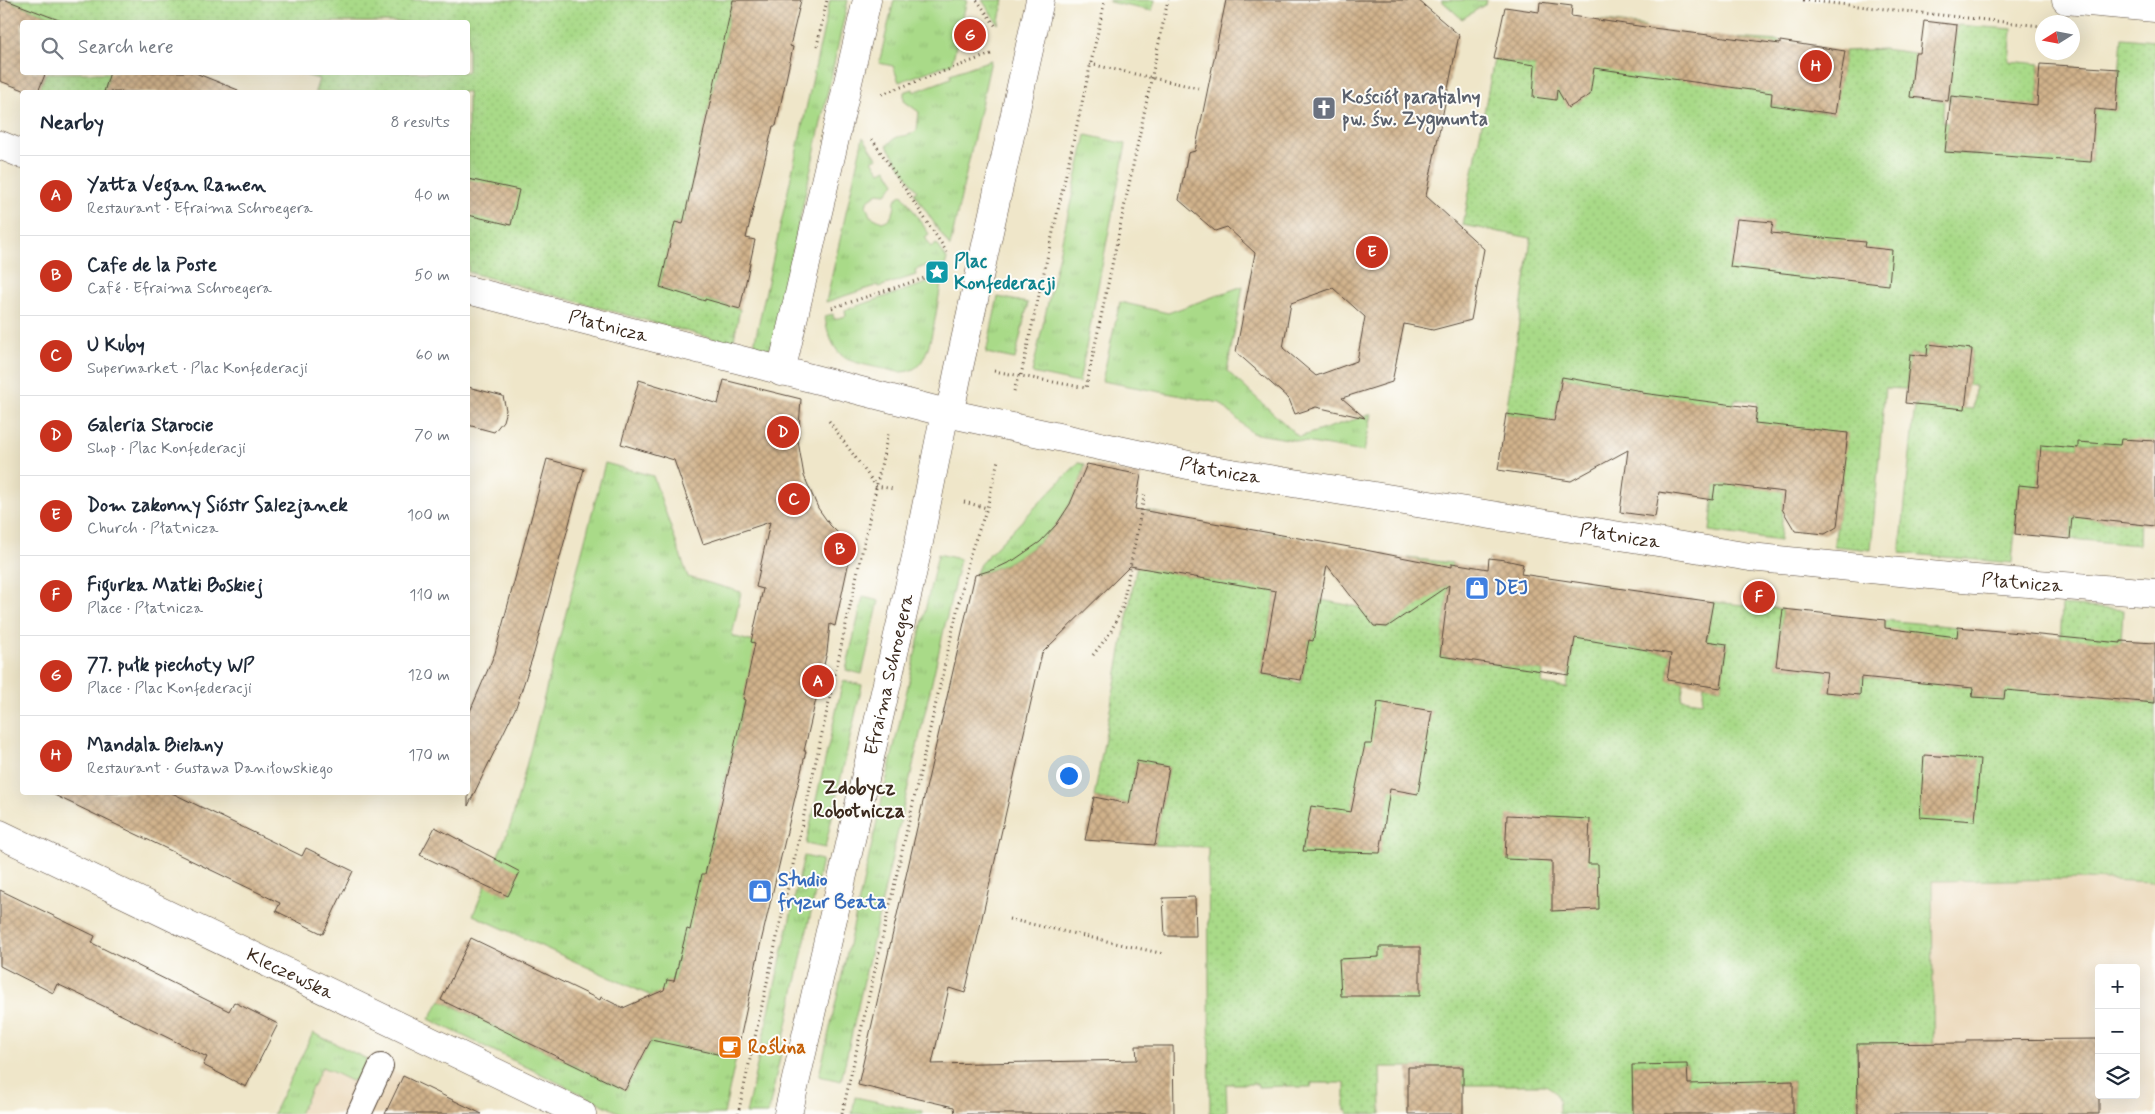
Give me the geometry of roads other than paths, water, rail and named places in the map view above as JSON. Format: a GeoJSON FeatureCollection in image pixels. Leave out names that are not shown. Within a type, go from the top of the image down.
{"type":"FeatureCollection","features":[{"type":"Feature","properties":{"kind":"street"},"geometry":{"type":"LineString","coordinates":[[866,0],[781,372],[947,413],[960,363],[1040,0]]}},
{"type":"Feature","properties":{"kind":"street"},"geometry":{"type":"LineString","coordinates":[[2066,0],[2155,8]]}},
{"type":"Feature","properties":{"kind":"street"},"geometry":{"type":"LineString","coordinates":[[0,145],[20,153]]}},
{"type":"Feature","properties":{"kind":"street","name":"Płatnicza"},"geometry":{"type":"LineString","coordinates":[[470,291],[781,372]]}},
{"type":"Feature","properties":{"kind":"street","name":"Płatnicza"},"geometry":{"type":"LineString","coordinates":[[947,413],[1207,469],[1750,557],[1950,577],[2155,593]]}},
{"type":"Feature","properties":{"kind":"street","name":"Efraima Schroegera"},"geometry":{"type":"LineString","coordinates":[[788,1114],[947,413]]}},
{"type":"Feature","properties":{"kind":"street","name":"Kleczewska"},"geometry":{"type":"LineString","coordinates":[[0,834],[582,1114]]}},
{"type":"Feature","properties":{"kind":"lane"},"geometry":{"type":"LineString","coordinates":[[358,1114],[381,1066]]}},
{"type":"Feature","properties":{"kind":"place","name":"77. pułk piechoty WP"},"geometry":{"type":"Point","coordinates":[970,35]}},
{"type":"Feature","properties":{"kind":"place","name":"Mandala Bielany"},"geometry":{"type":"Point","coordinates":[1816,66]}},
{"type":"Feature","properties":{"kind":"place","name":"Kościół parafialny pw. św. Zygmunta"},"geometry":{"type":"Point","coordinates":[1324,108]}},
{"type":"Feature","properties":{"kind":"place","name":"Dom zakonny Sióstr Salezjanek"},"geometry":{"type":"Point","coordinates":[1372,252]}},
{"type":"Feature","properties":{"kind":"place","name":"Plac Konfederacji"},"geometry":{"type":"Point","coordinates":[937,272]}},
{"type":"Feature","properties":{"kind":"place","name":"Galeria Starocie"},"geometry":{"type":"Point","coordinates":[783,432]}},
{"type":"Feature","properties":{"kind":"place","name":"U Kuby"},"geometry":{"type":"Point","coordinates":[794,499]}},
{"type":"Feature","properties":{"kind":"place","name":"Cafe de la Poste"},"geometry":{"type":"Point","coordinates":[840,549]}},
{"type":"Feature","properties":{"kind":"place","name":"DEJ"},"geometry":{"type":"Point","coordinates":[1477,588]}},
{"type":"Feature","properties":{"kind":"place","name":"Figurka Matki Boskiej"},"geometry":{"type":"Point","coordinates":[1759,597]}},
{"type":"Feature","properties":{"kind":"place","name":"Yatta Vegan Ramen"},"geometry":{"type":"Point","coordinates":[818,681]}},
{"type":"Feature","properties":{"kind":"place","name":"Studio fryzur Beata"},"geometry":{"type":"Point","coordinates":[760,891]}},
{"type":"Feature","properties":{"kind":"place","name":"Roślina"},"geometry":{"type":"Point","coordinates":[730,1047]}},
{"type":"Feature","properties":{"kind":"district","name":"Zdobycz Robotnicza"},"geometry":{"type":"Point","coordinates":[859,800]}}]}
